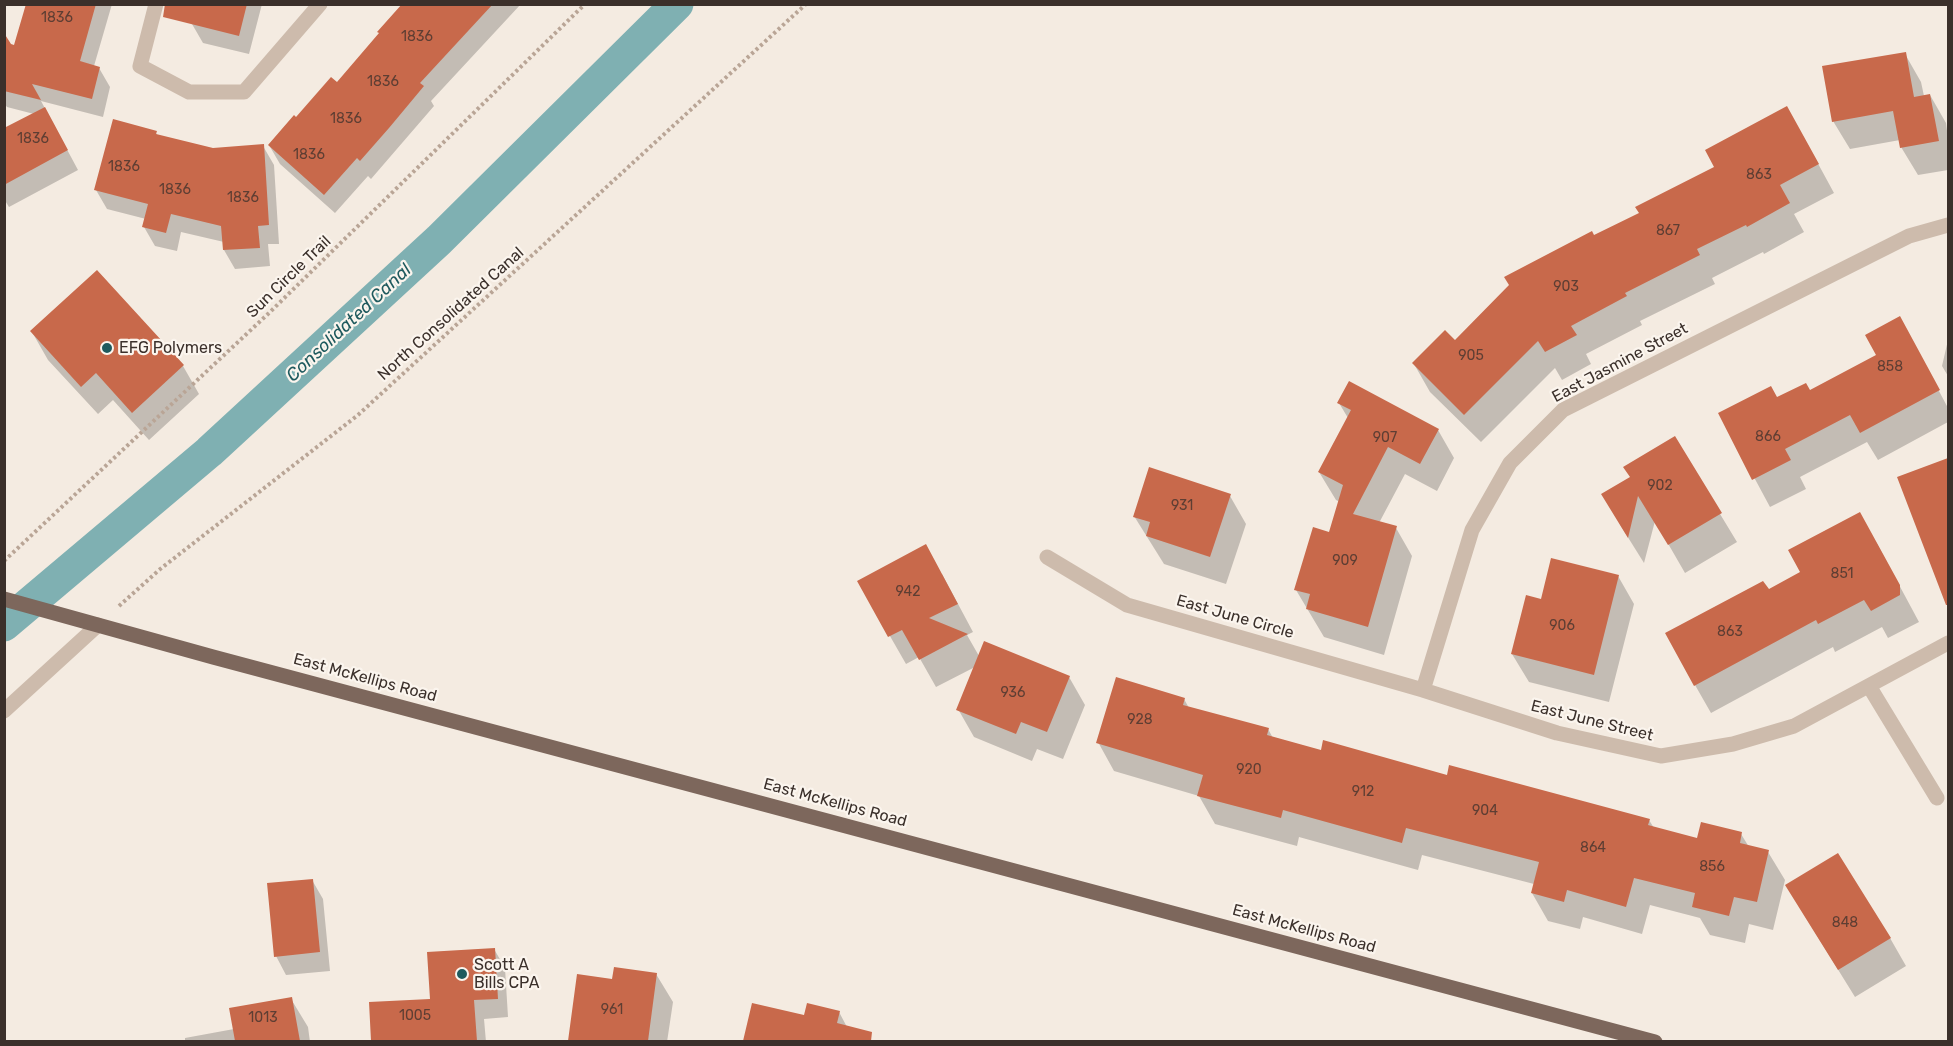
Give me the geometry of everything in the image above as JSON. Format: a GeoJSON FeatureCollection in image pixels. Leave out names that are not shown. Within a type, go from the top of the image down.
{"type":"FeatureCollection","features":[{"type":"Feature","properties":{"kind":"main road","name":"East McKellips Road"},"geometry":{"type":"LineString","coordinates":[[4,599],[1655,1041]]}},
{"type":"Feature","properties":{"kind":"street"},"geometry":{"type":"LineString","coordinates":[[156,4],[140,66],[189,92],[244,92],[320,4]]}},
{"type":"Feature","properties":{"kind":"street","name":"East Jasmine Street"},"geometry":{"type":"LineString","coordinates":[[1423,690],[1472,530],[1509,463],[1563,410],[1909,236],[1948,225]]}},
{"type":"Feature","properties":{"kind":"street","name":"East June Circle"},"geometry":{"type":"LineString","coordinates":[[1047,558],[1127,605],[1423,690]]}},
{"type":"Feature","properties":{"kind":"street"},"geometry":{"type":"LineString","coordinates":[[4,711],[98,625]]}},
{"type":"Feature","properties":{"kind":"street","name":"East June Street"},"geometry":{"type":"LineString","coordinates":[[1423,690],[1557,734],[1661,756],[1733,744],[1794,726],[1948,644]]}},
{"type":"Feature","properties":{"kind":"street"},"geometry":{"type":"LineString","coordinates":[[1869,686],[1937,798]]}},
{"type":"Feature","properties":{"kind":"path","name":"Sun Circle Trail"},"geometry":{"type":"LineString","coordinates":[[4,561],[269,313],[585,4]]}},
{"type":"Feature","properties":{"kind":"path","name":"North Consolidated Canal"},"geometry":{"type":"LineString","coordinates":[[98,625],[159,570],[357,415],[806,4]]}},
{"type":"Feature","properties":{"kind":"building"},"geometry":{"type":"Polygon","coordinates":[[[26,4],[96,4],[80,61],[100,67],[92,99],[32,84],[41,100],[4,91],[4,33],[14,45],[26,4]]]}},
{"type":"Feature","properties":{"kind":"building"},"geometry":{"type":"Polygon","coordinates":[[[165,4],[247,4],[239,36],[163,17],[165,4]]]}},
{"type":"Feature","properties":{"kind":"building"},"geometry":{"type":"Polygon","coordinates":[[[402,4],[493,4],[420,83],[424,86],[360,161],[357,158],[324,195],[268,145],[331,77],[337,82],[402,4]]]}},
{"type":"Feature","properties":{"kind":"building"},"geometry":{"type":"Polygon","coordinates":[[[1906,52],[1914,97],[1930,94],[1939,141],[1900,148],[1893,111],[1832,122],[1822,66],[1906,52]]]}},
{"type":"Feature","properties":{"kind":"building"},"geometry":{"type":"Polygon","coordinates":[[[1787,106],[1819,164],[1780,185],[1790,203],[1747,227],[1746,225],[1697,249],[1700,255],[1625,293],[1627,296],[1571,326],[1577,335],[1545,352],[1538,341],[1464,415],[1412,363],[1445,330],[1455,340],[1509,285],[1504,277],[1592,231],[1594,235],[1639,213],[1635,207],[1714,167],[1705,150],[1787,106]]]}},
{"type":"Feature","properties":{"kind":"building"},"geometry":{"type":"Polygon","coordinates":[[[45,107],[68,150],[4,185],[4,128],[45,107]]]}},
{"type":"Feature","properties":{"kind":"building"},"geometry":{"type":"Polygon","coordinates":[[[113,119],[157,131],[156,134],[213,148],[264,144],[269,225],[258,226],[260,248],[223,250],[221,226],[171,214],[166,233],[142,227],[148,204],[94,190],[113,119]]]}},
{"type":"Feature","properties":{"kind":"building","name":"EFG Polymers"},"geometry":{"type":"Polygon","coordinates":[[[97,270],[184,365],[132,413],[96,373],[81,387],[30,331],[97,270]]]}},
{"type":"Feature","properties":{"kind":"building"},"geometry":{"type":"Polygon","coordinates":[[[1900,316],[1940,390],[1860,433],[1850,415],[1785,449],[1791,460],[1752,480],[1718,413],[1771,386],[1777,397],[1806,383],[1810,390],[1876,355],[1865,335],[1900,316]]]}},
{"type":"Feature","properties":{"kind":"building"},"geometry":{"type":"Polygon","coordinates":[[[1349,381],[1439,429],[1420,464],[1388,447],[1353,514],[1397,526],[1368,627],[1306,609],[1310,594],[1294,590],[1313,527],[1329,532],[1343,485],[1318,472],[1351,410],[1337,403],[1349,381]]]}},
{"type":"Feature","properties":{"kind":"building"},"geometry":{"type":"Polygon","coordinates":[[[1675,436],[1722,513],[1668,545],[1638,496],[1628,538],[1601,494],[1630,477],[1623,467],[1675,436]]]}},
{"type":"Feature","properties":{"kind":"building"},"geometry":{"type":"Polygon","coordinates":[[[1948,458],[1948,605],[1946,605],[1897,477],[1948,458]]]}},
{"type":"Feature","properties":{"kind":"building"},"geometry":{"type":"Polygon","coordinates":[[[1149,467],[1231,494],[1210,557],[1146,536],[1150,522],[1133,517],[1149,467]]]}},
{"type":"Feature","properties":{"kind":"building"},"geometry":{"type":"Polygon","coordinates":[[[1860,512],[1900,585],[1900,595],[1871,611],[1864,600],[1818,624],[1816,620],[1694,686],[1665,633],[1763,581],[1769,589],[1800,572],[1788,550],[1860,512]]]}},
{"type":"Feature","properties":{"kind":"building"},"geometry":{"type":"Polygon","coordinates":[[[926,544],[958,604],[929,618],[968,634],[919,660],[902,630],[888,637],[857,581],[926,544]]]}},
{"type":"Feature","properties":{"kind":"building"},"geometry":{"type":"Polygon","coordinates":[[[1551,558],[1619,575],[1594,675],[1511,654],[1526,595],[1541,599],[1551,558]]]}},
{"type":"Feature","properties":{"kind":"building"},"geometry":{"type":"Polygon","coordinates":[[[984,641],[1070,676],[1047,732],[1021,722],[1016,734],[956,710],[984,641]]]}},
{"type":"Feature","properties":{"kind":"building"},"geometry":{"type":"Polygon","coordinates":[[[1116,677],[1185,698],[1183,705],[1269,728],[1267,735],[1321,750],[1323,740],[1447,775],[1449,765],[1650,819],[1648,825],[1697,838],[1701,822],[1742,832],[1740,843],[1769,850],[1757,902],[1734,897],[1729,916],[1692,907],[1695,893],[1634,878],[1626,907],[1567,890],[1564,902],[1531,893],[1539,862],[1406,828],[1402,843],[1283,810],[1281,818],[1197,796],[1203,775],[1096,743],[1116,677]]]}},
{"type":"Feature","properties":{"kind":"building"},"geometry":{"type":"Polygon","coordinates":[[[1838,853],[1891,938],[1838,970],[1785,885],[1838,853]]]}},
{"type":"Feature","properties":{"kind":"building"},"geometry":{"type":"Polygon","coordinates":[[[313,879],[320,952],[274,957],[267,883],[313,879]]]}},
{"type":"Feature","properties":{"kind":"building"},"geometry":{"type":"Polygon","coordinates":[[[495,948],[498,999],[474,1000],[477,1041],[371,1041],[369,1002],[430,999],[427,952],[495,948]]]}},
{"type":"Feature","properties":{"kind":"building"},"geometry":{"type":"Polygon","coordinates":[[[614,967],[657,973],[648,1041],[568,1041],[577,974],[612,979],[614,967]]]}},
{"type":"Feature","properties":{"kind":"building"},"geometry":{"type":"Polygon","coordinates":[[[292,997],[300,1041],[235,1041],[229,1008],[292,997]]]}},
{"type":"Feature","properties":{"kind":"building"},"geometry":{"type":"Polygon","coordinates":[[[752,1003],[804,1015],[807,1003],[840,1011],[837,1023],[872,1032],[871,1041],[743,1041],[752,1003]]]}},
{"type":"Feature","properties":{"kind":"waterway","name":"Consolidated Canal"},"geometry":{"type":"LineString","coordinates":[[4,625],[209,452],[439,240],[677,4]]}},
{"type":"Feature","properties":{"kind":"place","name":"EFG Polymers"},"geometry":{"type":"Point","coordinates":[107,348]}},
{"type":"Feature","properties":{"kind":"place","name":"Scott A Bills CPA"},"geometry":{"type":"Point","coordinates":[462,974]}}]}
